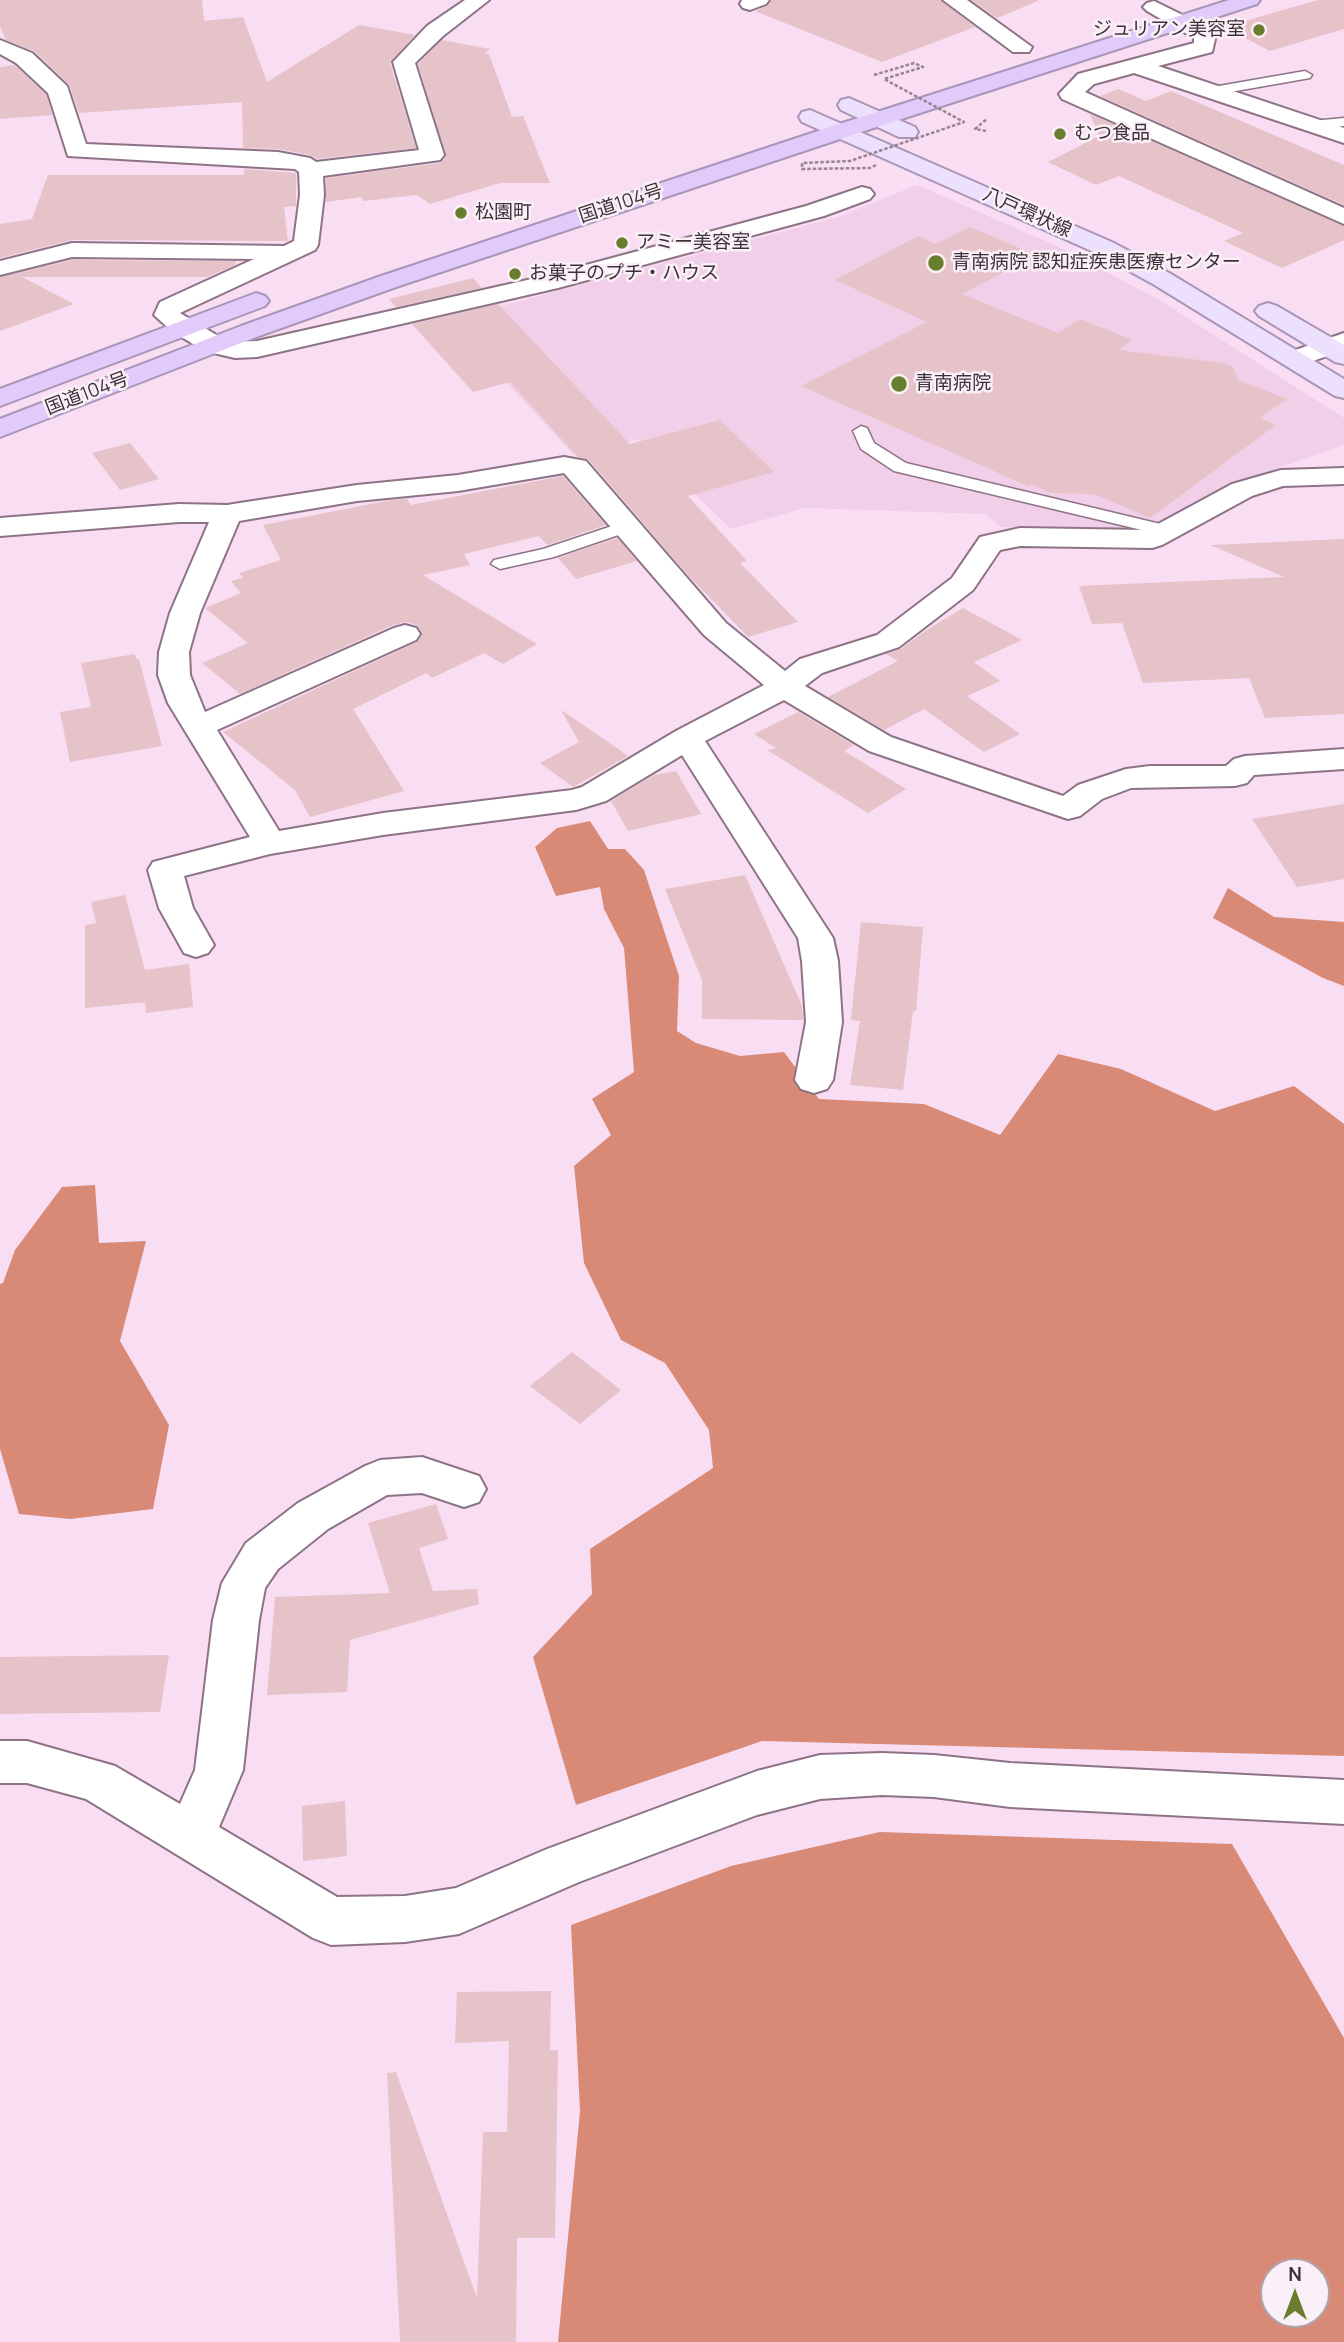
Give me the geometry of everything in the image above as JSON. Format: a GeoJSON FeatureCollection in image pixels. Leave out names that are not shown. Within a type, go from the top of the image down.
{"type":"FeatureCollection","features":[{"type":"Feature","properties":{"kind":"highway","name":"国道104号"},"geometry":{"type":"LineString","coordinates":[[1127,15],[1250,0]]}},
{"type":"Feature","properties":{"kind":"highway","name":"国道104号"},"geometry":{"type":"LineString","coordinates":[[0,429],[214,345],[390,281],[841,131],[876,97],[1171,10]]}},
{"type":"Feature","properties":{"kind":"highway"},"geometry":{"type":"LineString","coordinates":[[994,56],[1047,39]]}},
{"type":"Feature","properties":{"kind":"highway"},"geometry":{"type":"LineString","coordinates":[[784,125],[849,105]]}},
{"type":"Feature","properties":{"kind":"highway","name":"国道104号"},"geometry":{"type":"LineString","coordinates":[[0,398],[182,327],[281,292]]}},
{"type":"Feature","properties":{"kind":"main road"},"geometry":{"type":"LineString","coordinates":[[849,105],[876,97],[926,141]]}},
{"type":"Feature","properties":{"kind":"main road","name":"八戸環状線"},"geometry":{"type":"LineString","coordinates":[[810,117],[1105,248],[1296,359],[1344,390]]}},
{"type":"Feature","properties":{"kind":"main road"},"geometry":{"type":"LineString","coordinates":[[1247,299],[1339,348]]}},
{"type":"Feature","properties":{"kind":"street"},"geometry":{"type":"LineString","coordinates":[[0,46],[24,58],[59,91],[76,151],[278,159],[302,163],[311,170],[432,155],[404,62],[435,31],[479,0]]}},
{"type":"Feature","properties":{"kind":"street"},"geometry":{"type":"LineString","coordinates":[[953,0],[1021,47]]}},
{"type":"Feature","properties":{"kind":"street"},"geometry":{"type":"LineString","coordinates":[[1171,10],[1205,35],[1205,47],[1086,79],[1070,94],[1344,217]]}},
{"type":"Feature","properties":{"kind":"street"},"geometry":{"type":"LineString","coordinates":[[1133,65],[1344,136]]}},
{"type":"Feature","properties":{"kind":"street"},"geometry":{"type":"LineString","coordinates":[[311,170],[312,195],[306,245],[169,307],[167,315],[214,345],[235,350],[257,349],[549,283],[815,212],[862,194]]}},
{"type":"Feature","properties":{"kind":"street"},"geometry":{"type":"LineString","coordinates":[[0,268],[72,250],[295,252]]}},
{"type":"Feature","properties":{"kind":"street"},"geometry":{"type":"LineString","coordinates":[[1296,359],[1339,348]]}},
{"type":"Feature","properties":{"kind":"street"},"geometry":{"type":"LineString","coordinates":[[0,527],[179,513],[228,514],[357,493],[458,483],[564,465],[576,467],[715,629],[785,687],[880,744],[1068,809],[1090,792],[1126,779],[1150,776],[1235,776],[1245,766],[1344,759]]}},
{"type":"Feature","properties":{"kind":"street"},"geometry":{"type":"LineString","coordinates":[[196,945],[176,908],[165,870],[270,843],[383,824],[576,800],[594,794],[687,738],[785,687],[811,666],[888,641],[963,584],[990,543],[1020,537],[1152,539],[1241,490],[1281,478],[1344,476]]}},
{"type":"Feature","properties":{"kind":"street"},"geometry":{"type":"LineString","coordinates":[[228,514],[186,613],[174,652],[174,675],[184,703],[270,843]]}},
{"type":"Feature","properties":{"kind":"street"},"geometry":{"type":"LineString","coordinates":[[198,727],[405,634]]}},
{"type":"Feature","properties":{"kind":"street"},"geometry":{"type":"LineString","coordinates":[[687,738],[815,937],[820,961],[824,1022],[814,1080]]}},
{"type":"Feature","properties":{"kind":"street"},"geometry":{"type":"LineString","coordinates":[[186,1836],[205,1807],[219,1770],[236,1620],[244,1583],[262,1556],[313,1516],[380,1478],[422,1475],[464,1489]]}},
{"type":"Feature","properties":{"kind":"street"},"geometry":{"type":"LineString","coordinates":[[0,1762],[27,1762],[98,1781],[331,1921],[405,1919],[459,1911],[565,1865],[718,1807],[757,1793],[820,1777],[882,1774],[934,1776],[1010,1785],[1344,1802]]}},
{"type":"Feature","properties":{"kind":"lane"},"geometry":{"type":"LineString","coordinates":[[1213,91],[1305,75]]}},
{"type":"Feature","properties":{"kind":"lane"},"geometry":{"type":"LineString","coordinates":[[1312,125],[1344,122]]}},
{"type":"Feature","properties":{"kind":"lane"},"geometry":{"type":"LineString","coordinates":[[861,431],[867,446],[900,467],[1167,531]]}},
{"type":"Feature","properties":{"kind":"lane"},"geometry":{"type":"LineString","coordinates":[[500,564],[548,552],[627,526]]}},
{"type":"Feature","properties":{"kind":"path"},"geometry":{"type":"LineString","coordinates":[[876,97],[914,63],[923,67],[884,79],[964,122],[850,161],[802,163],[802,169],[876,165]]}},
{"type":"Feature","properties":{"kind":"shaded area","name":"青南病院"},"geometry":{"type":"Polygon","coordinates":[[[917,185],[1057,246],[1156,298],[1344,418],[1344,445],[1229,485],[1189,512],[1140,530],[1001,527],[985,514],[805,508],[731,529],[638,439],[574,455],[448,320],[838,217],[917,185]]]}},
{"type":"Feature","properties":{"kind":"shaded area"},"geometry":{"type":"Polygon","coordinates":[[[590,821],[608,849],[625,849],[644,870],[679,976],[677,1031],[696,1043],[740,1056],[784,1052],[819,1099],[924,1104],[1000,1135],[1058,1054],[1121,1069],[1215,1111],[1294,1086],[1344,1124],[1344,1756],[762,1741],[576,1805],[533,1657],[592,1594],[590,1549],[713,1468],[709,1430],[665,1363],[621,1340],[584,1263],[574,1166],[611,1135],[592,1099],[634,1072],[624,948],[604,909],[600,887],[556,896],[535,847],[557,828],[590,821]]]}},
{"type":"Feature","properties":{"kind":"shaded area"},"geometry":{"type":"Polygon","coordinates":[[[1228,888],[1274,917],[1344,922],[1344,986],[1323,978],[1213,918],[1228,888]]]}},
{"type":"Feature","properties":{"kind":"shaded area"},"geometry":{"type":"Polygon","coordinates":[[[95,1185],[99,1243],[146,1241],[120,1341],[169,1425],[153,1509],[70,1519],[19,1514],[0,1449],[0,1284],[3,1283],[15,1250],[62,1187],[95,1185]]]}},
{"type":"Feature","properties":{"kind":"shaded area"},"geometry":{"type":"Polygon","coordinates":[[[880,1832],[1232,1844],[1344,2038],[1344,2342],[558,2342],[580,2111],[571,1925],[731,1866],[880,1832]]]}},
{"type":"Feature","properties":{"kind":"building"},"geometry":{"type":"Polygon","coordinates":[[[0,0],[202,0],[204,21],[243,17],[267,82],[359,25],[415,35],[390,63],[416,148],[317,159],[310,155],[278,149],[243,148],[242,102],[79,113],[69,84],[34,51],[6,40],[0,26],[0,0]]]}},
{"type":"Feature","properties":{"kind":"building"},"geometry":{"type":"Polygon","coordinates":[[[772,0],[940,0],[975,27],[882,62],[755,11],[767,6],[772,0]]]}},
{"type":"Feature","properties":{"kind":"building"},"geometry":{"type":"Polygon","coordinates":[[[971,0],[1038,0],[1038,1],[997,18],[971,0]]]}},
{"type":"Feature","properties":{"kind":"building"},"geometry":{"type":"Polygon","coordinates":[[[1318,0],[1344,0],[1344,29],[1270,51],[1224,27],[1318,0]]]}},
{"type":"Feature","properties":{"kind":"building"},"geometry":{"type":"Polygon","coordinates":[[[442,40],[490,49],[485,53],[489,54],[512,117],[523,116],[550,183],[500,183],[430,204],[417,195],[363,201],[361,197],[326,202],[326,178],[440,163],[446,157],[418,64],[442,40]]]}},
{"type":"Feature","properties":{"kind":"building"},"geometry":{"type":"Polygon","coordinates":[[[14,65],[46,94],[52,115],[0,119],[0,67],[14,65]]]}},
{"type":"Feature","properties":{"kind":"building"},"geometry":{"type":"Polygon","coordinates":[[[1118,89],[1146,101],[1171,91],[1344,165],[1344,205],[1100,96],[1118,89]]]}},
{"type":"Feature","properties":{"kind":"building"},"geometry":{"type":"Polygon","coordinates":[[[1090,114],[1344,226],[1344,240],[1282,268],[1224,241],[1243,233],[1119,176],[1096,185],[1048,162],[1099,136],[1090,114]]]}},
{"type":"Feature","properties":{"kind":"building"},"geometry":{"type":"Polygon","coordinates":[[[244,169],[296,173],[296,206],[284,207],[288,241],[72,240],[0,258],[0,224],[32,219],[48,175],[244,175],[244,169]]]}},
{"type":"Feature","properties":{"kind":"building"},"geometry":{"type":"Polygon","coordinates":[[[970,227],[1036,255],[962,294],[1058,333],[1080,319],[1133,340],[1118,350],[1224,363],[1233,367],[1238,380],[1287,399],[1260,418],[1276,425],[1150,518],[1094,494],[1050,493],[1031,484],[1028,486],[801,386],[927,322],[835,280],[918,236],[936,244],[970,227]]]}},
{"type":"Feature","properties":{"kind":"building"},"geometry":{"type":"Polygon","coordinates":[[[72,260],[236,261],[235,265],[207,277],[22,277],[74,304],[0,331],[0,277],[72,260]]]}},
{"type":"Feature","properties":{"kind":"building"},"geometry":{"type":"Polygon","coordinates":[[[473,278],[482,288],[396,307],[389,299],[473,278]]]}},
{"type":"Feature","properties":{"kind":"building"},"geometry":{"type":"Polygon","coordinates":[[[498,304],[630,444],[720,420],[774,472],[688,496],[747,561],[740,563],[798,622],[748,637],[687,574],[588,459],[578,457],[510,382],[473,392],[412,324],[498,304]]]}},
{"type":"Feature","properties":{"kind":"building"},"geometry":{"type":"Polygon","coordinates":[[[130,443],[159,479],[120,490],[92,453],[130,443]]]}},
{"type":"Feature","properties":{"kind":"building"},"geometry":{"type":"Polygon","coordinates":[[[563,476],[606,525],[547,545],[539,536],[464,554],[470,565],[423,575],[537,644],[503,664],[484,653],[432,678],[426,673],[353,709],[404,791],[310,817],[295,790],[223,732],[417,642],[422,635],[417,625],[406,622],[393,625],[240,694],[202,663],[248,643],[205,608],[241,593],[231,581],[243,578],[239,573],[281,560],[263,525],[392,500],[407,499],[411,505],[563,476]]]}},
{"type":"Feature","properties":{"kind":"building"},"geometry":{"type":"Polygon","coordinates":[[[617,538],[637,561],[576,579],[558,558],[617,538]]]}},
{"type":"Feature","properties":{"kind":"building"},"geometry":{"type":"Polygon","coordinates":[[[1344,539],[1344,714],[1265,718],[1249,678],[1143,683],[1122,623],[1092,624],[1079,586],[1284,577],[1211,545],[1344,539]]]}},
{"type":"Feature","properties":{"kind":"building"},"geometry":{"type":"Polygon","coordinates":[[[963,608],[1022,640],[974,662],[1000,681],[967,696],[1020,734],[984,752],[924,709],[884,730],[828,697],[898,661],[886,654],[901,649],[963,608]]]}},
{"type":"Feature","properties":{"kind":"building"},"geometry":{"type":"Polygon","coordinates":[[[135,654],[136,659],[139,659],[162,746],[70,762],[60,712],[91,707],[81,663],[135,654]]]}},
{"type":"Feature","properties":{"kind":"building"},"geometry":{"type":"Polygon","coordinates":[[[561,710],[628,756],[573,787],[540,763],[579,742],[561,710]]]}},
{"type":"Feature","properties":{"kind":"building"},"geometry":{"type":"Polygon","coordinates":[[[798,712],[854,745],[844,751],[906,789],[868,813],[767,750],[776,748],[754,734],[798,712]]]}},
{"type":"Feature","properties":{"kind":"building"},"geometry":{"type":"Polygon","coordinates":[[[676,771],[701,814],[628,831],[611,801],[654,775],[676,771]]]}},
{"type":"Feature","properties":{"kind":"building"},"geometry":{"type":"Polygon","coordinates":[[[1344,804],[1344,879],[1297,887],[1252,819],[1344,804]]]}},
{"type":"Feature","properties":{"kind":"building"},"geometry":{"type":"Polygon","coordinates":[[[745,875],[802,1006],[803,1020],[702,1019],[702,980],[665,889],[745,875]]]}},
{"type":"Feature","properties":{"kind":"building"},"geometry":{"type":"Polygon","coordinates":[[[125,895],[145,970],[189,964],[193,1007],[146,1013],[145,1002],[85,1008],[85,925],[96,923],[91,902],[125,895]]]}},
{"type":"Feature","properties":{"kind":"building"},"geometry":{"type":"Polygon","coordinates":[[[861,922],[923,927],[916,1011],[913,1011],[903,1090],[850,1085],[860,1021],[851,1020],[861,922]]]}},
{"type":"Feature","properties":{"kind":"building"},"geometry":{"type":"Polygon","coordinates":[[[572,1352],[621,1390],[580,1424],[530,1386],[572,1352]]]}},
{"type":"Feature","properties":{"kind":"building"},"geometry":{"type":"Polygon","coordinates":[[[436,1504],[448,1539],[419,1548],[433,1591],[477,1589],[479,1604],[350,1640],[347,1692],[267,1695],[275,1597],[390,1593],[368,1523],[436,1504]]]}},
{"type":"Feature","properties":{"kind":"building"},"geometry":{"type":"Polygon","coordinates":[[[169,1655],[160,1712],[0,1714],[0,1657],[169,1655]]]}},
{"type":"Feature","properties":{"kind":"building"},"geometry":{"type":"Polygon","coordinates":[[[345,1801],[347,1856],[303,1861],[302,1806],[345,1801]]]}},
{"type":"Feature","properties":{"kind":"building"},"geometry":{"type":"Polygon","coordinates":[[[551,1991],[550,2050],[558,2050],[555,2238],[517,2238],[516,2342],[400,2342],[387,2073],[396,2072],[477,2298],[483,2132],[507,2132],[509,2041],[455,2043],[457,1992],[551,1991]]]}},
{"type":"Feature","properties":{"kind":"place","name":"ジュリアン美容室"},"geometry":{"type":"Point","coordinates":[1259,30]}},
{"type":"Feature","properties":{"kind":"place","name":"むつ食品"},"geometry":{"type":"Point","coordinates":[1060,134]}},
{"type":"Feature","properties":{"kind":"place","name":"松園町"},"geometry":{"type":"Point","coordinates":[461,213]}},
{"type":"Feature","properties":{"kind":"place","name":"アミー美容室"},"geometry":{"type":"Point","coordinates":[622,243]}},
{"type":"Feature","properties":{"kind":"place","name":"青南病院 認知症疾患医療センター"},"geometry":{"type":"Point","coordinates":[936,263]}},
{"type":"Feature","properties":{"kind":"place","name":"お菓子のプチ・ハウス"},"geometry":{"type":"Point","coordinates":[515,274]}},
{"type":"Feature","properties":{"kind":"place","name":"青南病院"},"geometry":{"type":"Point","coordinates":[899,384]}}]}
